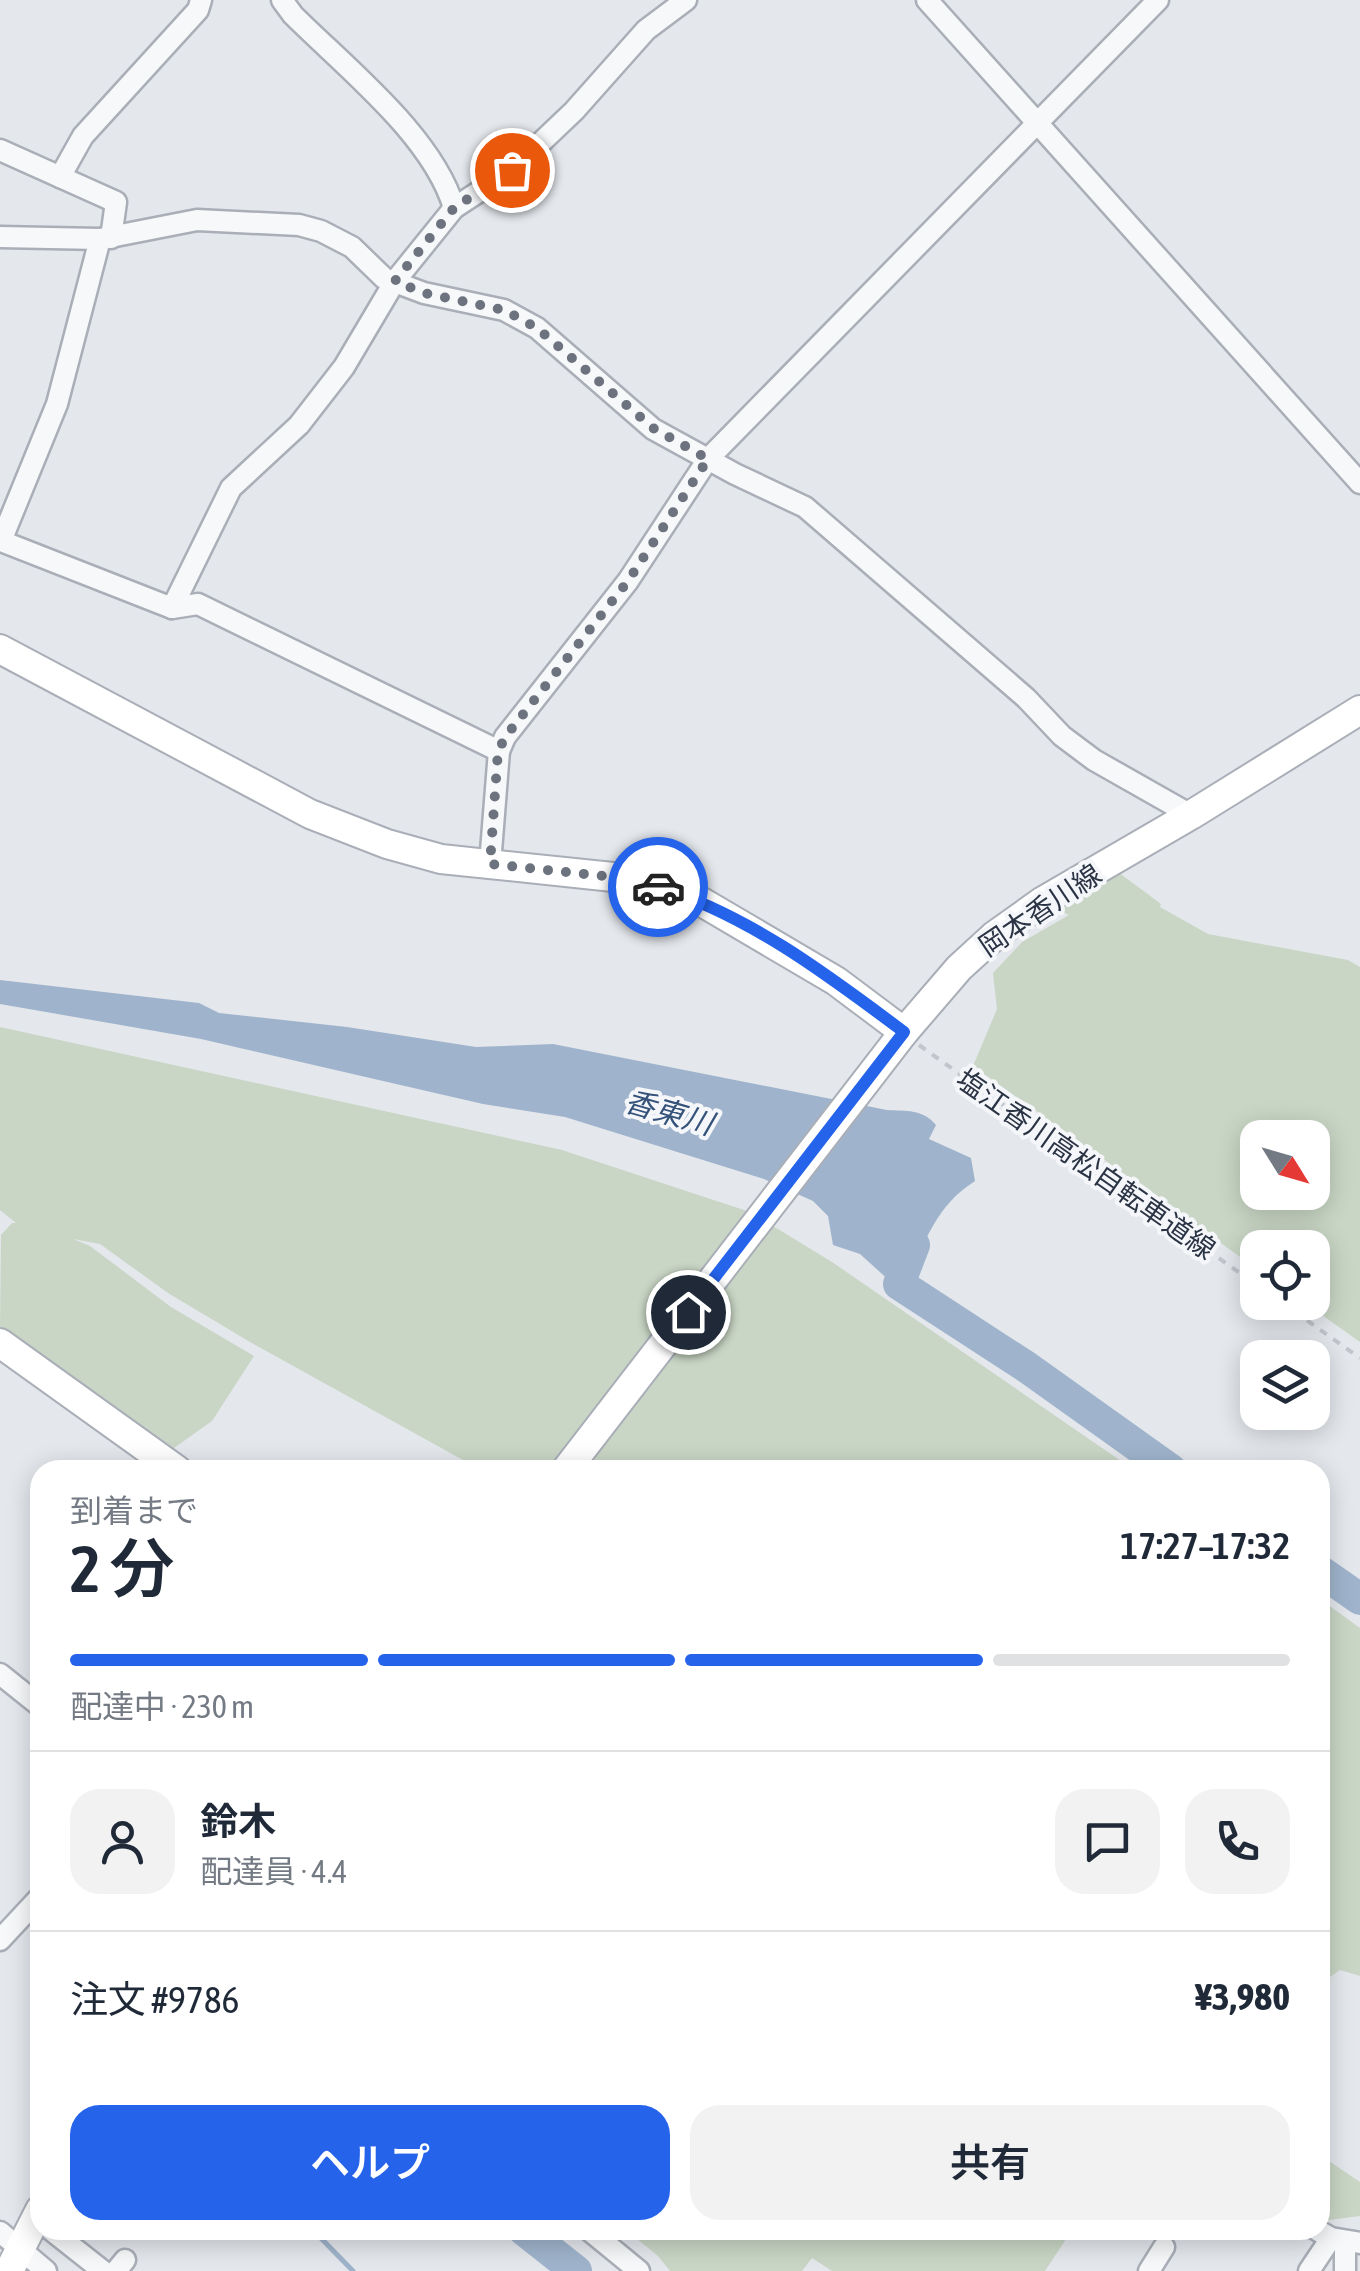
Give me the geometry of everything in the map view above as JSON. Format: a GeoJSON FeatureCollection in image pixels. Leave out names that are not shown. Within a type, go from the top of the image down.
{"type":"FeatureCollection","features":[{"type":"Feature","properties":{"kind":"main road"},"geometry":{"type":"LineString","coordinates":[[0,649],[310,814],[386,844],[441,859],[632,879],[695,898],[836,982],[910,1037]]}},
{"type":"Feature","properties":{"kind":"main road","name":"岡本香川線"},"geometry":{"type":"LineString","coordinates":[[574,1460],[883,1060],[910,1037],[938,990],[994,936],[1043,901],[1360,710]]}},
{"type":"Feature","properties":{"kind":"main road"},"geometry":{"type":"LineString","coordinates":[[0,1343],[163,1460]]}},
{"type":"Feature","properties":{"kind":"main road"},"geometry":{"type":"LineString","coordinates":[[10,2251],[30,2232]]}},
{"type":"Feature","properties":{"kind":"street"},"geometry":{"type":"LineString","coordinates":[[60,177],[82,136],[198,10],[200,0]]}},
{"type":"Feature","properties":{"kind":"street"},"geometry":{"type":"LineString","coordinates":[[282,0],[424,146],[446,181],[454,208]]}},
{"type":"Feature","properties":{"kind":"street"},"geometry":{"type":"LineString","coordinates":[[172,608],[231,488],[310,410],[344,367],[395,281],[454,208],[512,170],[574,110],[646,30],[686,0]]}},
{"type":"Feature","properties":{"kind":"street"},"geometry":{"type":"LineString","coordinates":[[927,0],[1360,483]]}},
{"type":"Feature","properties":{"kind":"street"},"geometry":{"type":"LineString","coordinates":[[490,864],[498,751],[506,736],[628,581],[708,459],[1158,0]]}},
{"type":"Feature","properties":{"kind":"street"},"geometry":{"type":"LineString","coordinates":[[0,150],[116,202],[57,404],[1,541],[172,608],[198,604],[498,751]]}},
{"type":"Feature","properties":{"kind":"street"},"geometry":{"type":"LineString","coordinates":[[0,237],[106,239],[197,220],[299,225],[352,248],[384,278],[424,293],[504,310],[537,328],[653,428],[806,506],[1026,698],[1062,736],[1094,760],[1191,815]]}},
{"type":"Feature","properties":{"kind":"street"},"geometry":{"type":"LineString","coordinates":[[0,1674],[30,1698]]}},
{"type":"Feature","properties":{"kind":"street"},"geometry":{"type":"LineString","coordinates":[[1,1938],[30,1908]]}},
{"type":"Feature","properties":{"kind":"street"},"geometry":{"type":"LineString","coordinates":[[1309,2271],[1338,2238]]}},
{"type":"Feature","properties":{"kind":"street"},"geometry":{"type":"LineString","coordinates":[[1338,2238],[1345,2271]]}},
{"type":"Feature","properties":{"kind":"street"},"geometry":{"type":"LineString","coordinates":[[66,2240],[103,2271]]}},
{"type":"Feature","properties":{"kind":"street"},"geometry":{"type":"LineString","coordinates":[[602,2240],[639,2271]]}},
{"type":"Feature","properties":{"kind":"street"},"geometry":{"type":"LineString","coordinates":[[1149,2271],[1164,2247]]}},
{"type":"Feature","properties":{"kind":"street"},"geometry":{"type":"LineString","coordinates":[[10,2251],[46,2271]]}},
{"type":"Feature","properties":{"kind":"path","name":"塩江香川高松自転車道線"},"geometry":{"type":"LineString","coordinates":[[910,1037],[1240,1273]]}},
{"type":"Feature","properties":{"kind":"path"},"geometry":{"type":"LineString","coordinates":[[1306,1320],[1360,1358]]}},
{"type":"Feature","properties":{"kind":"green space"},"geometry":{"type":"Polygon","coordinates":[[[1118,872],[1160,907],[1208,934],[1348,960],[1360,967],[1360,1342],[1329,1320],[1330,1230],[1240,1230],[1240,1257],[973,1066],[997,1009],[993,973],[1022,942],[1069,915],[1056,909],[1118,872]]]}},
{"type":"Feature","properties":{"kind":"green space"},"geometry":{"type":"Polygon","coordinates":[[[0,1027],[562,1150],[750,1212],[832,1262],[1119,1460],[463,1460],[250,1342],[168,1293],[100,1244],[73,1239],[90,1246],[171,1307],[254,1356],[212,1421],[174,1448],[0,1330],[1,1235],[16,1223],[0,1210],[0,1027]]]}},
{"type":"Feature","properties":{"kind":"green space"},"geometry":{"type":"Polygon","coordinates":[[[1330,1606],[1360,1628],[1360,1976],[1340,1970],[1330,1977],[1330,1606]]]}},
{"type":"Feature","properties":{"kind":"green space"},"geometry":{"type":"Polygon","coordinates":[[[1330,2162],[1360,2182],[1360,2216],[1330,2220],[1330,2162]]]}},
{"type":"Feature","properties":{"kind":"green space"},"geometry":{"type":"Polygon","coordinates":[[[638,2240],[1065,2240],[1045,2271],[832,2271],[812,2258],[802,2271],[670,2271],[638,2240]]]}},
{"type":"Feature","properties":{"kind":"water"},"geometry":{"type":"Polygon","coordinates":[[[0,980],[199,1003],[219,1013],[476,1047],[553,1044],[887,1110],[914,1112],[936,1125],[929,1139],[971,1158],[975,1181],[948,1204],[909,1270],[899,1284],[892,1283],[860,1254],[833,1245],[828,1216],[813,1201],[764,1179],[565,1117],[483,1104],[201,1039],[0,1004],[0,980]]]}},
{"type":"Feature","properties":{"kind":"waterway","name":"香東川"},"geometry":{"type":"LineString","coordinates":[[914,1245],[899,1284],[1028,1368],[1157,1460]]}},
{"type":"Feature","properties":{"kind":"waterway","name":"香東川"},"geometry":{"type":"LineString","coordinates":[[1330,1578],[1360,1599]]}},
{"type":"Feature","properties":{"kind":"waterway"},"geometry":{"type":"LineString","coordinates":[[323,2240],[353,2271]]}},
{"type":"Feature","properties":{"kind":"waterway"},"geometry":{"type":"LineString","coordinates":[[537,2240],[576,2271]]}},
{"type":"Feature","properties":{"kind":"way so far"},"geometry":{"type":"LineString","coordinates":[[512,170],[454,208],[395,281],[424,293],[504,310],[537,328],[653,428],[708,459],[628,581],[506,736],[498,751],[490,864],[632,879],[658,887]]}},
{"type":"Feature","properties":{"kind":"route"},"geometry":{"type":"LineString","coordinates":[[658,887],[695,898],[764,936],[904,1032],[688,1312]]}}]}
